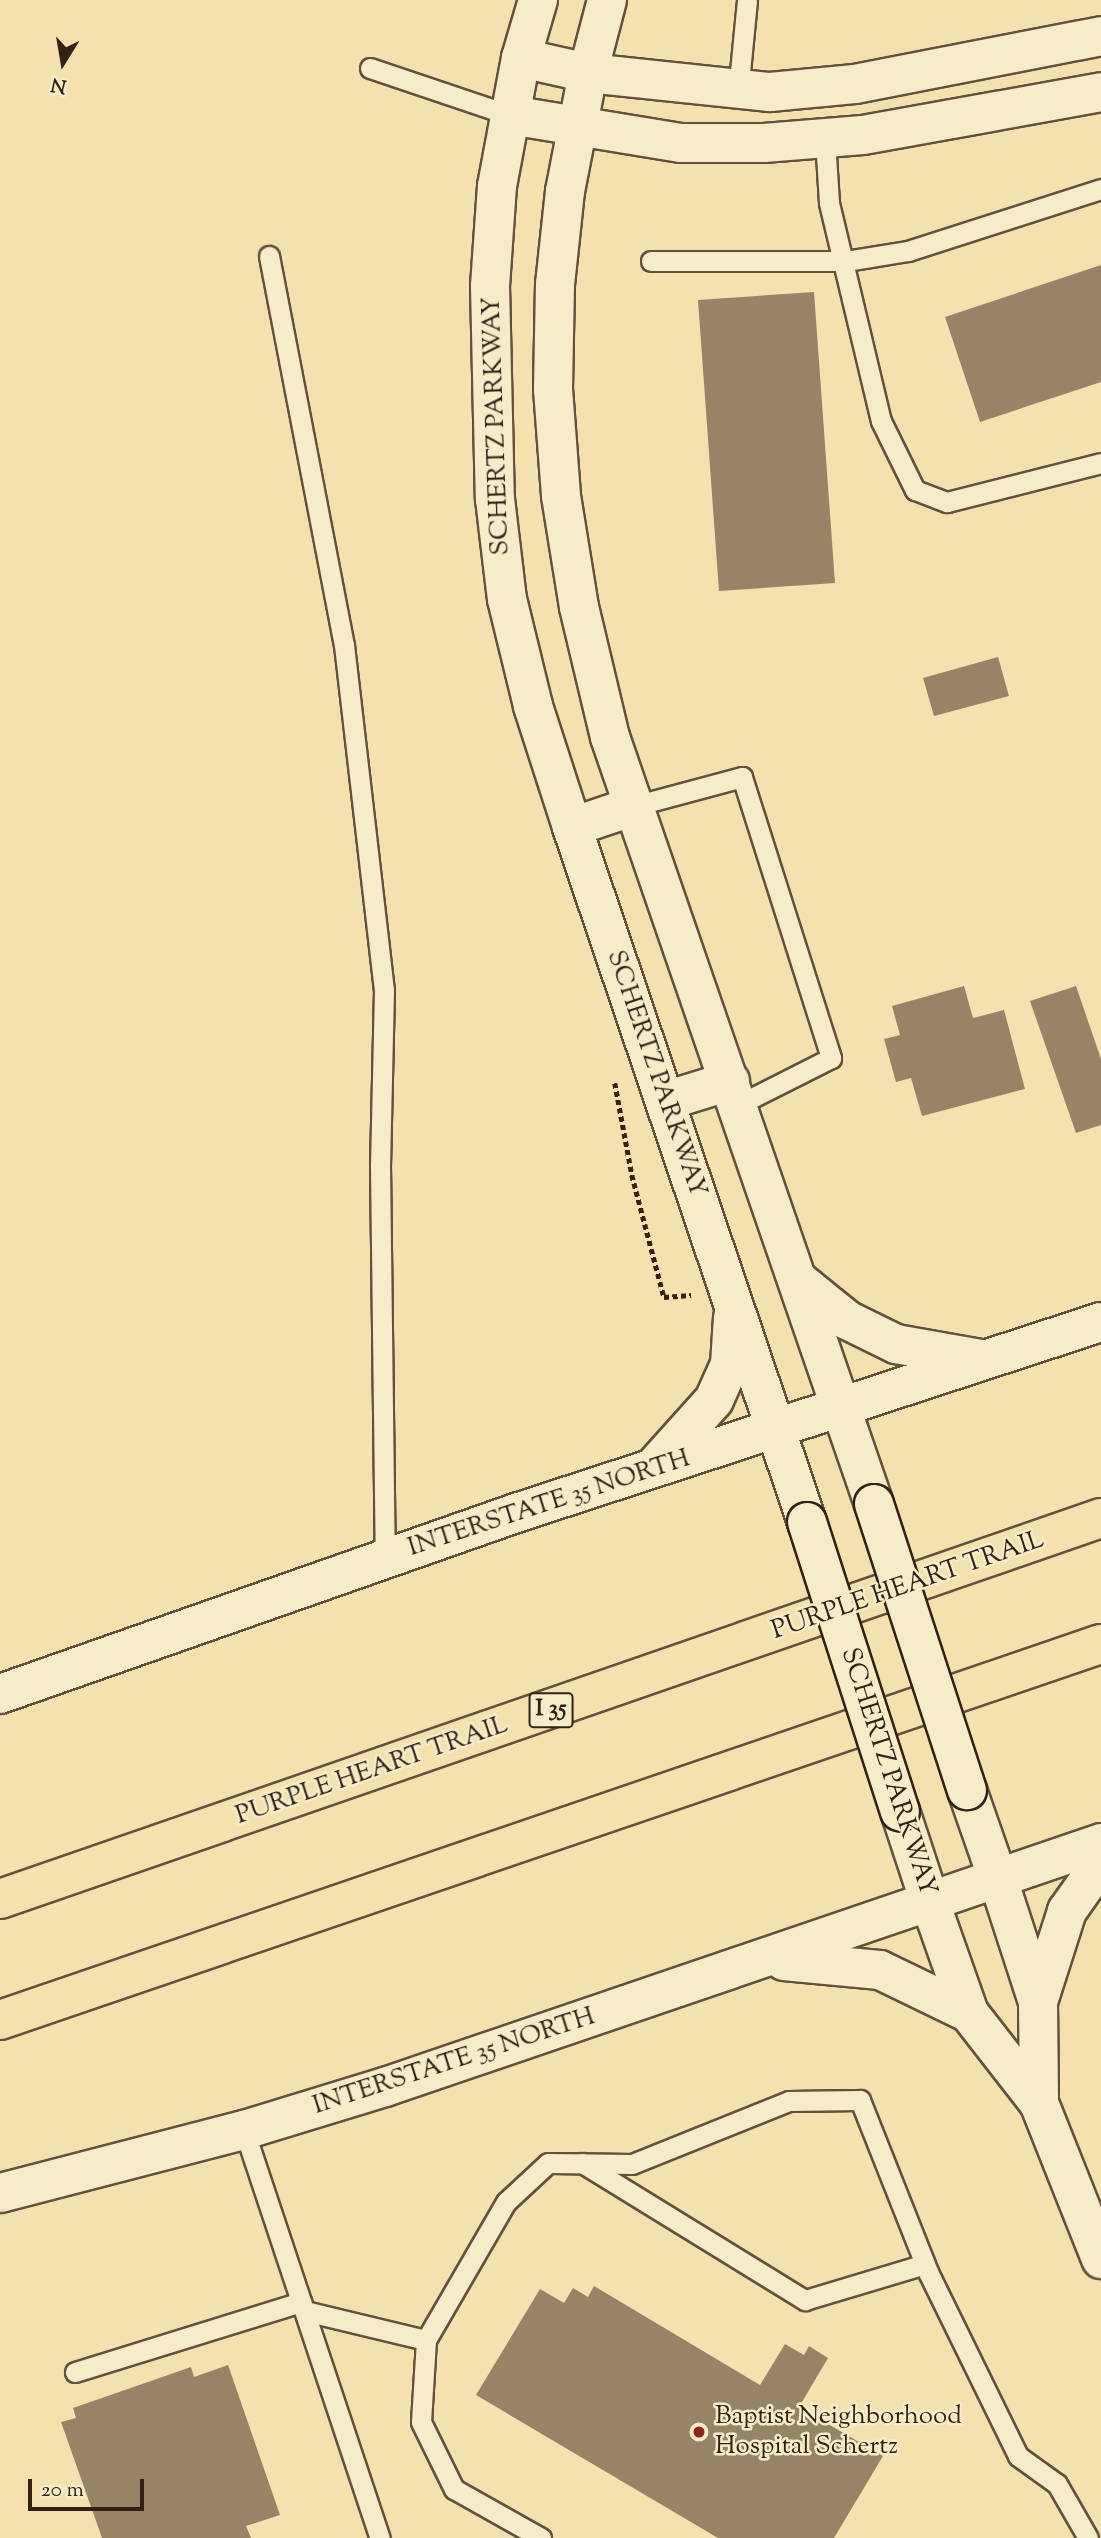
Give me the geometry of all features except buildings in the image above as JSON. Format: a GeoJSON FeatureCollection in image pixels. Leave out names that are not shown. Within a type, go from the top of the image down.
{"type":"FeatureCollection","features":[{"type":"Feature","properties":{"kind":"highway","name":"PURPLE HEART TRAIL"},"geometry":{"type":"LineString","coordinates":[[0,1899],[1101,1518]]}},
{"type":"Feature","properties":{"kind":"highway"},"geometry":{"type":"LineString","coordinates":[[0,2020],[1101,1644]]}},
{"type":"Feature","properties":{"kind":"main road","name":"SCHERTZ PARKWAY"},"geometry":{"type":"LineString","coordinates":[[538,0],[521,58],[497,186],[490,286],[495,499],[507,599],[534,706],[572,827],[777,1432],[930,1902],[969,2013],[1039,2103],[1101,2259]]}},
{"type":"Feature","properties":{"kind":"main road","name":"SCHERTZ PARKWAY"},"geometry":{"type":"LineString","coordinates":[[607,0],[588,73],[555,284],[553,389],[561,496],[582,620],[610,737],[799,1281],[1038,2002],[1039,2103]]}},
{"type":"Feature","properties":{"kind":"main road"},"geometry":{"type":"LineString","coordinates":[[521,58],[588,73],[738,92],[821,88],[1101,36]]}},
{"type":"Feature","properties":{"kind":"main road"},"geometry":{"type":"LineString","coordinates":[[1014,53],[1024,106]]}},
{"type":"Feature","properties":{"kind":"main road"},"geometry":{"type":"LineString","coordinates":[[821,88],[825,139]]}},
{"type":"Feature","properties":{"kind":"main road"},"geometry":{"type":"LineString","coordinates":[[735,143],[738,92]]}},
{"type":"Feature","properties":{"kind":"main road"},"geometry":{"type":"LineString","coordinates":[[510,114],[578,128],[681,143],[735,143],[825,139],[1101,92]]}},
{"type":"Feature","properties":{"kind":"main road"},"geometry":{"type":"LineString","coordinates":[[572,827],[634,806]]}},
{"type":"Feature","properties":{"kind":"main road"},"geometry":{"type":"LineString","coordinates":[[665,1101],[734,1093]]}},
{"type":"Feature","properties":{"kind":"main road"},"geometry":{"type":"LineString","coordinates":[[799,1281],[847,1320],[896,1344],[938,1354],[990,1360]]}},
{"type":"Feature","properties":{"kind":"main road"},"geometry":{"type":"LineString","coordinates":[[650,1471],[714,1400],[730,1364],[734,1304]]}},
{"type":"Feature","properties":{"kind":"main road","name":"INTERSTATE 35 NORTH"},"geometry":{"type":"LineString","coordinates":[[0,1694],[385,1557],[777,1432],[1101,1322]]}},
{"type":"Feature","properties":{"kind":"main road","name":"INTERSTATE 35 NORTH"},"geometry":{"type":"LineString","coordinates":[[0,2193],[244,2130],[761,1960],[1101,1843]]}},
{"type":"Feature","properties":{"kind":"main road"},"geometry":{"type":"LineString","coordinates":[[1038,2002],[1067,1911],[1101,1863]]}},
{"type":"Feature","properties":{"kind":"main road"},"geometry":{"type":"LineString","coordinates":[[761,1960],[832,1962],[880,1970],[969,2013]]}},
{"type":"Feature","properties":{"kind":"lane"},"geometry":{"type":"LineString","coordinates":[[738,92],[747,0]]}},
{"type":"Feature","properties":{"kind":"lane"},"geometry":{"type":"LineString","coordinates":[[370,68],[510,114]]}},
{"type":"Feature","properties":{"kind":"lane"},"geometry":{"type":"LineString","coordinates":[[825,139],[829,203],[846,261],[881,421],[915,490],[947,502],[1101,463]]}},
{"type":"Feature","properties":{"kind":"lane"},"geometry":{"type":"LineString","coordinates":[[651,261],[846,261],[908,251],[1101,189]]}},
{"type":"Feature","properties":{"kind":"lane"},"geometry":{"type":"LineString","coordinates":[[269,256],[344,645],[384,990],[380,1165],[385,1557]]}},
{"type":"Feature","properties":{"kind":"lane"},"geometry":{"type":"LineString","coordinates":[[634,806],[743,777],[831,1058],[734,1093]]}},
{"type":"Feature","properties":{"kind":"lane"},"geometry":{"type":"LineString","coordinates":[[541,2538],[454,2489],[421,2422],[426,2340],[506,2202],[548,2163],[632,2164],[789,2101],[860,2100],[925,2264],[1018,2456],[1057,2484],[1088,2538]]}},
{"type":"Feature","properties":{"kind":"lane"},"geometry":{"type":"LineString","coordinates":[[244,2130],[380,2538]]}},
{"type":"Feature","properties":{"kind":"lane"},"geometry":{"type":"LineString","coordinates":[[582,2163],[805,2300],[925,2264]]}},
{"type":"Feature","properties":{"kind":"lane"},"geometry":{"type":"LineString","coordinates":[[75,2372],[303,2306],[426,2340]]}},
{"type":"Feature","properties":{"kind":"place","name":"Baptist Neighborhood Hospital Schertz"},"geometry":{"type":"Point","coordinates":[699,2432]}}]}
